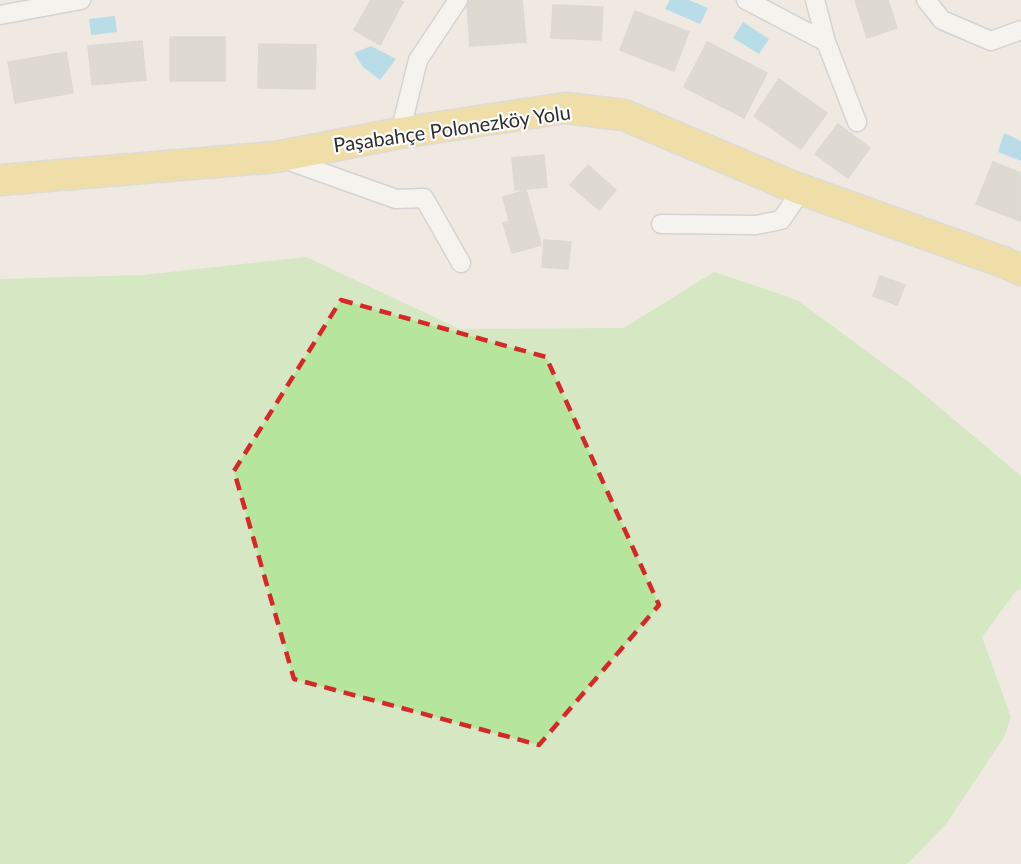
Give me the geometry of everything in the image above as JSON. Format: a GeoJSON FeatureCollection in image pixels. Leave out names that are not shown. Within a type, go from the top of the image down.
{"type":"FeatureCollection","features":[{"type":"Feature","properties":{"kind":"main road","name":"Paşabahçe Polonezköy Yolu"},"geometry":{"type":"LineString","coordinates":[[0,180],[276,157],[400,133],[565,108],[624,115],[802,190],[1021,270]]}},
{"type":"Feature","properties":{"kind":"street"},"geometry":{"type":"LineString","coordinates":[[0,15],[81,0]]}},
{"type":"Feature","properties":{"kind":"street"},"geometry":{"type":"LineString","coordinates":[[400,133],[418,60],[458,0]]}},
{"type":"Feature","properties":{"kind":"street"},"geometry":{"type":"LineString","coordinates":[[746,0],[826,42]]}},
{"type":"Feature","properties":{"kind":"street"},"geometry":{"type":"LineString","coordinates":[[815,0],[826,42],[857,122]]}},
{"type":"Feature","properties":{"kind":"street"},"geometry":{"type":"LineString","coordinates":[[926,0],[942,20],[991,41],[1021,30]]}},
{"type":"Feature","properties":{"kind":"street"},"geometry":{"type":"LineString","coordinates":[[276,157],[396,199],[424,198],[461,263]]}},
{"type":"Feature","properties":{"kind":"street"},"geometry":{"type":"LineString","coordinates":[[662,224],[756,225],[781,220],[802,190]]}},
{"type":"Feature","properties":{"kind":"highlighted area"},"geometry":{"type":"Polygon","coordinates":[[[341,300],[546,357],[659,605],[539,745],[294,679],[234,471],[341,300]]]}},
{"type":"Feature","properties":{"kind":"green space"},"geometry":{"type":"Polygon","coordinates":[[[306,257],[460,329],[624,328],[714,272],[797,300],[914,386],[1021,476],[1021,589],[1016,591],[982,637],[1011,717],[1004,737],[946,824],[907,864],[0,864],[0,279],[143,275],[306,257]]]}},
{"type":"Feature","properties":{"kind":"water"},"geometry":{"type":"Polygon","coordinates":[[[670,0],[689,0],[708,8],[700,24],[665,9],[670,0]]]}},
{"type":"Feature","properties":{"kind":"water"},"geometry":{"type":"Polygon","coordinates":[[[115,16],[117,32],[91,35],[89,19],[115,16]]]}},
{"type":"Feature","properties":{"kind":"water"},"geometry":{"type":"Polygon","coordinates":[[[743,22],[769,39],[759,54],[733,38],[743,22]]]}},
{"type":"Feature","properties":{"kind":"water"},"geometry":{"type":"Polygon","coordinates":[[[371,46],[396,59],[380,80],[363,67],[354,53],[371,46]]]}},
{"type":"Feature","properties":{"kind":"water"},"geometry":{"type":"Polygon","coordinates":[[[1004,133],[1021,141],[1021,161],[998,152],[1004,133]]]}},
{"type":"Feature","properties":{"kind":"building"},"geometry":{"type":"Polygon","coordinates":[[[371,0],[403,2],[380,45],[354,30],[371,0]]]}},
{"type":"Feature","properties":{"kind":"building"},"geometry":{"type":"Polygon","coordinates":[[[522,0],[526,42],[470,46],[467,1],[522,0]]]}},
{"type":"Feature","properties":{"kind":"building"},"geometry":{"type":"Polygon","coordinates":[[[855,0],[888,0],[897,28],[867,38],[855,0]]]}},
{"type":"Feature","properties":{"kind":"building"},"geometry":{"type":"Polygon","coordinates":[[[553,5],[603,7],[601,40],[551,38],[553,5]]]}},
{"type":"Feature","properties":{"kind":"building"},"geometry":{"type":"Polygon","coordinates":[[[635,11],[689,32],[674,71],[620,50],[635,11]]]}},
{"type":"Feature","properties":{"kind":"building"},"geometry":{"type":"Polygon","coordinates":[[[170,37],[225,37],[225,81],[170,81],[170,37]]]}},
{"type":"Feature","properties":{"kind":"building"},"geometry":{"type":"Polygon","coordinates":[[[142,41],[146,80],[92,85],[88,46],[142,41]]]}},
{"type":"Feature","properties":{"kind":"building"},"geometry":{"type":"Polygon","coordinates":[[[707,42],[767,73],[744,118],[684,87],[707,42]]]}},
{"type":"Feature","properties":{"kind":"building"},"geometry":{"type":"Polygon","coordinates":[[[259,44],[316,45],[315,89],[258,88],[259,44]]]}},
{"type":"Feature","properties":{"kind":"building"},"geometry":{"type":"Polygon","coordinates":[[[66,52],[73,93],[15,103],[8,62],[66,52]]]}},
{"type":"Feature","properties":{"kind":"building"},"geometry":{"type":"Polygon","coordinates":[[[779,79],[827,113],[801,149],[754,116],[779,79]]]}},
{"type":"Feature","properties":{"kind":"building"},"geometry":{"type":"Polygon","coordinates":[[[838,124],[870,148],[848,178],[815,154],[838,124]]]}},
{"type":"Feature","properties":{"kind":"building"},"geometry":{"type":"Polygon","coordinates":[[[544,155],[547,187],[515,190],[512,158],[544,155]]]}},
{"type":"Feature","properties":{"kind":"building"},"geometry":{"type":"Polygon","coordinates":[[[993,162],[1021,173],[1021,221],[976,204],[993,162]]]}},
{"type":"Feature","properties":{"kind":"building"},"geometry":{"type":"Polygon","coordinates":[[[588,165],[616,190],[599,210],[570,185],[588,165]]]}},
{"type":"Feature","properties":{"kind":"building"},"geometry":{"type":"Polygon","coordinates":[[[526,190],[533,215],[509,221],[503,197],[526,190]]]}},
{"type":"Feature","properties":{"kind":"building"},"geometry":{"type":"Polygon","coordinates":[[[533,215],[541,245],[512,253],[503,223],[533,215]]]}},
{"type":"Feature","properties":{"kind":"building"},"geometry":{"type":"Polygon","coordinates":[[[544,240],[571,242],[568,269],[542,267],[544,240]]]}},
{"type":"Feature","properties":{"kind":"building"},"geometry":{"type":"Polygon","coordinates":[[[880,276],[905,285],[897,305],[873,296],[880,276]]]}}]}
